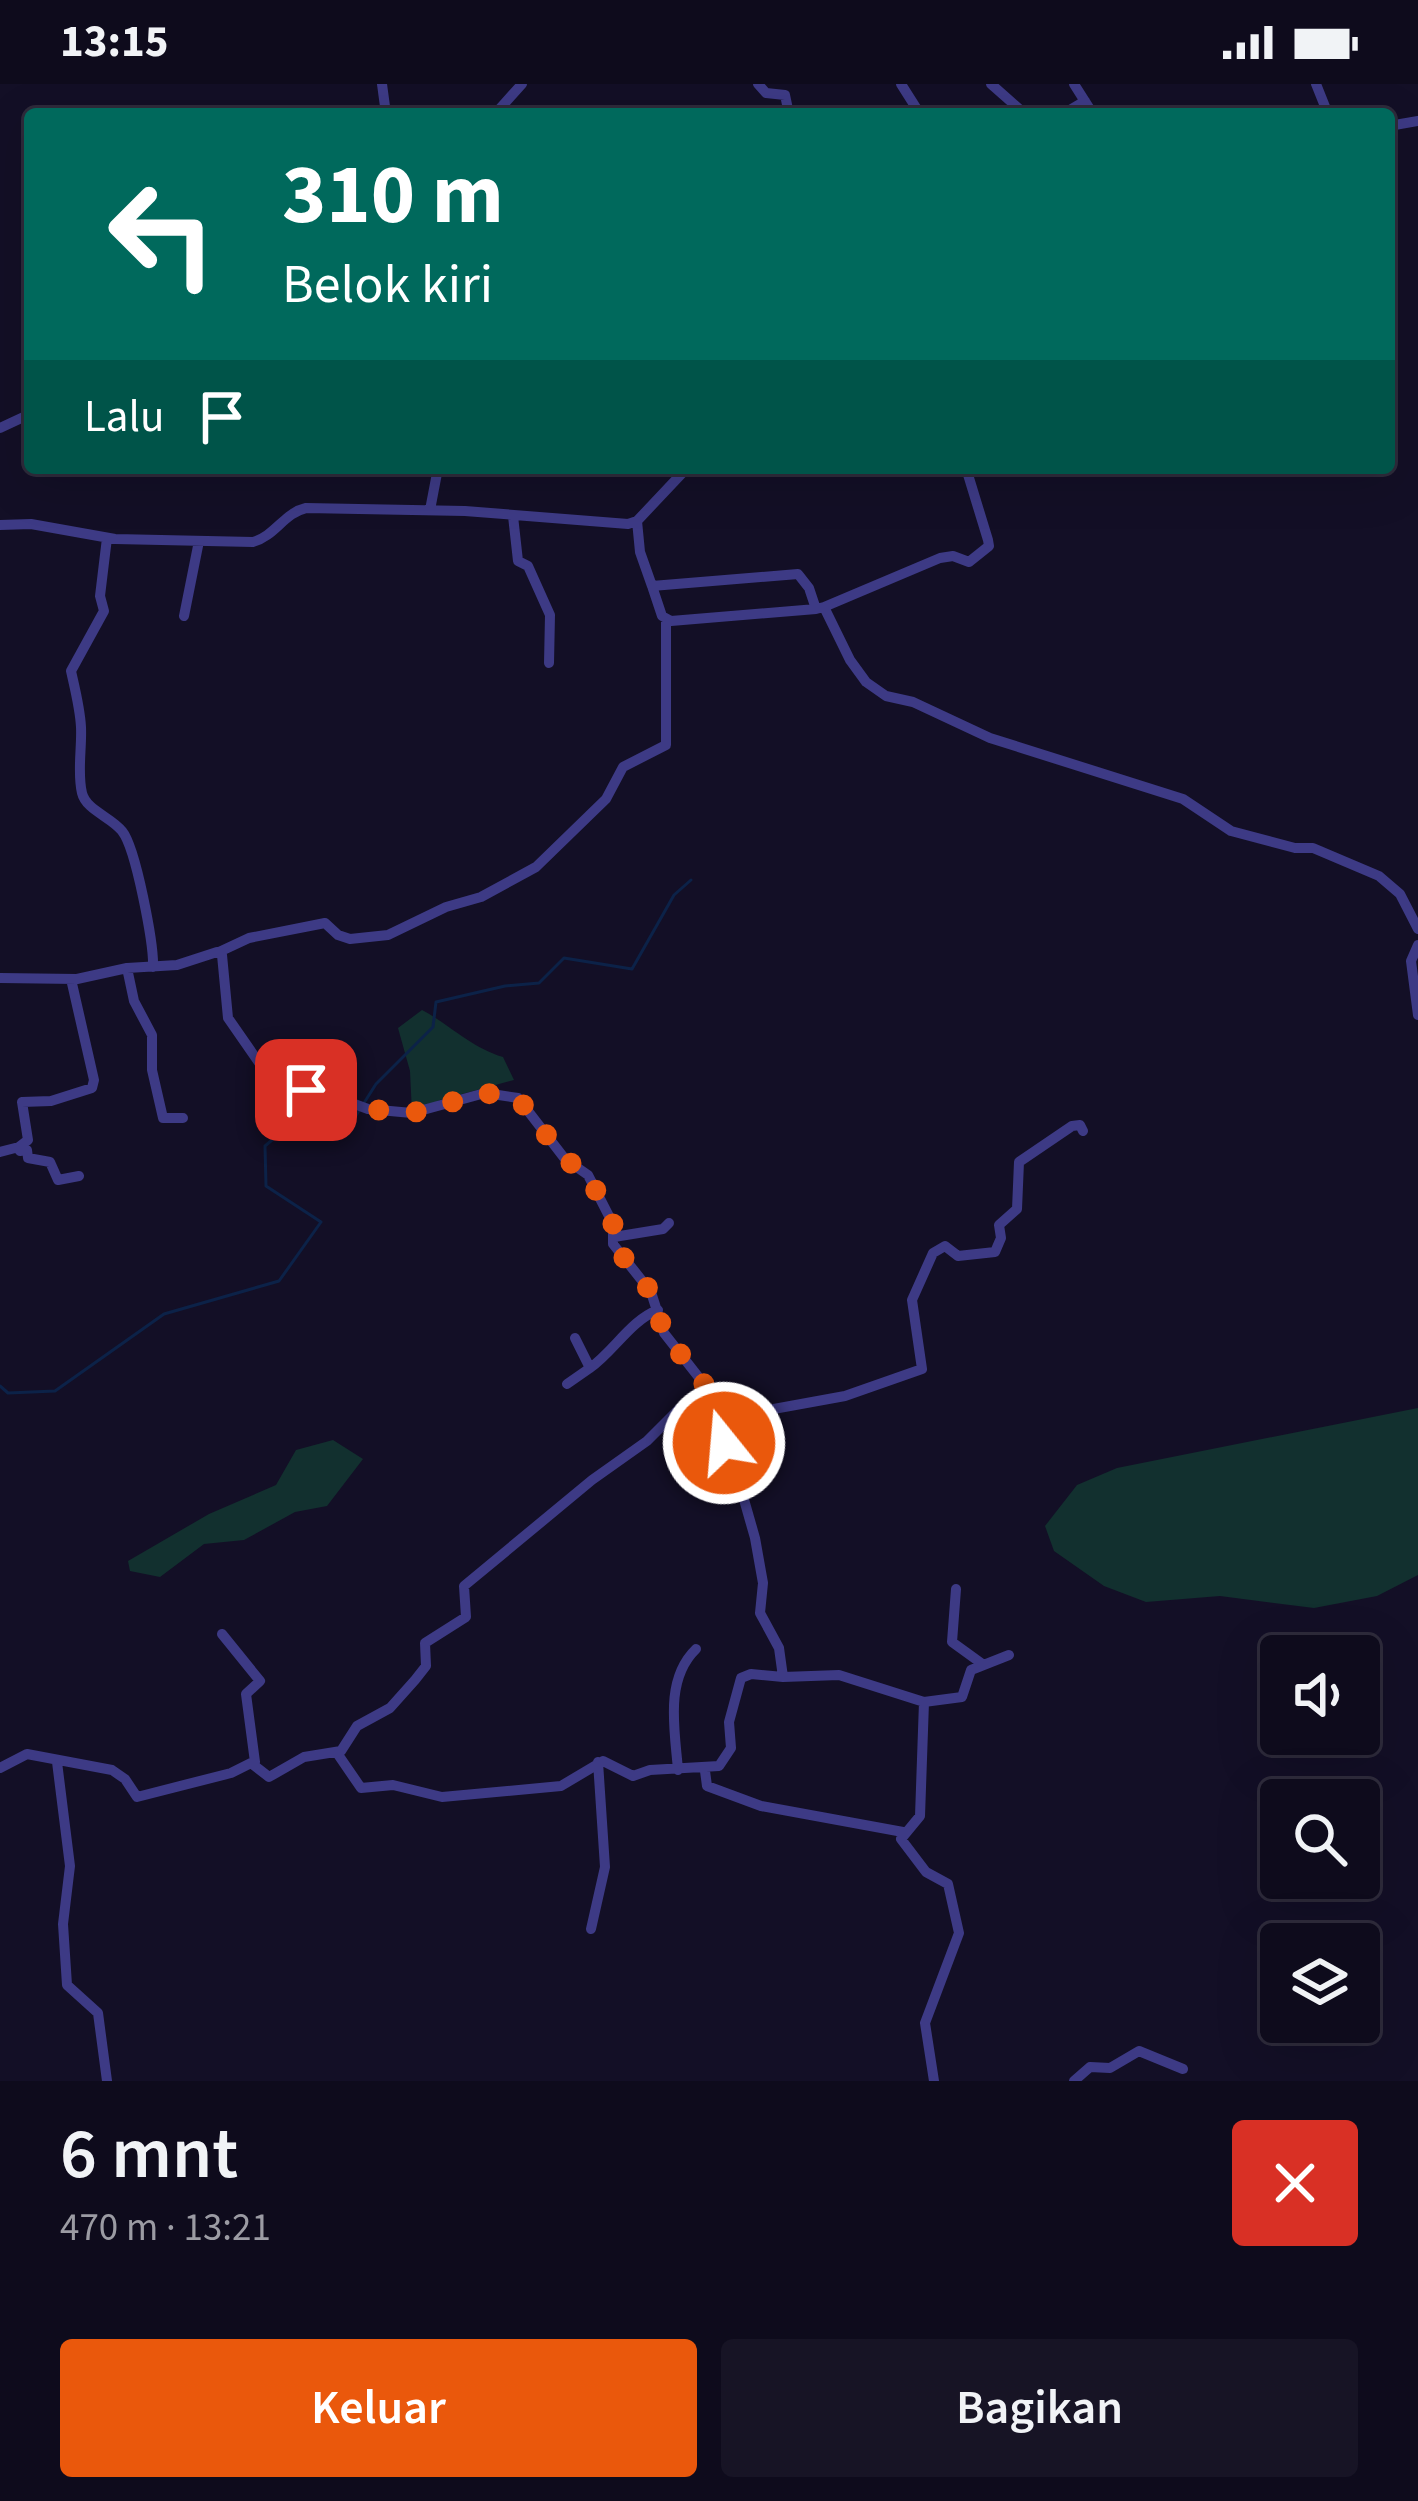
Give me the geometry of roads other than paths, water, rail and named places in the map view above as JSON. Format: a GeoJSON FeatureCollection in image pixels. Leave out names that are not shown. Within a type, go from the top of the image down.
{"type":"FeatureCollection","features":[{"type":"Feature","properties":{"kind":"street"},"geometry":{"type":"LineString","coordinates":[[500,108],[522,84]]}},
{"type":"Feature","properties":{"kind":"street"},"geometry":{"type":"LineString","coordinates":[[758,84],[766,93],[784,94],[788,108]]}},
{"type":"Feature","properties":{"kind":"street"},"geometry":{"type":"LineString","coordinates":[[992,84],[1018,108]]}},
{"type":"Feature","properties":{"kind":"street"},"geometry":{"type":"LineString","coordinates":[[1073,84],[1089,108]]}},
{"type":"Feature","properties":{"kind":"street"},"geometry":{"type":"LineString","coordinates":[[1073,108],[1085,101]]}},
{"type":"Feature","properties":{"kind":"street"},"geometry":{"type":"LineString","coordinates":[[430,511],[437,474]]}},
{"type":"Feature","properties":{"kind":"street"},"geometry":{"type":"LineString","coordinates":[[0,525],[32,524],[107,538],[263,539],[290,513],[307,508],[619,524],[637,521],[681,474]]}},
{"type":"Feature","properties":{"kind":"street"},"geometry":{"type":"LineString","coordinates":[[666,620],[820,608],[940,557],[969,562],[986,548],[988,540],[968,474]]}},
{"type":"Feature","properties":{"kind":"street"},"geometry":{"type":"LineString","coordinates":[[513,516],[518,561],[528,565],[550,615],[549,663]]}},
{"type":"Feature","properties":{"kind":"street"},"geometry":{"type":"LineString","coordinates":[[0,978],[71,979],[153,967],[219,952],[269,932],[325,923],[350,939],[393,934],[446,907],[481,897],[536,867],[606,799],[623,767],[666,745],[666,620],[640,552],[637,521]]}},
{"type":"Feature","properties":{"kind":"street"},"geometry":{"type":"LineString","coordinates":[[107,538],[100,596],[104,611],[71,671],[80,712],[82,791],[88,806],[105,814],[128,840],[145,924],[153,938],[153,967]]}},
{"type":"Feature","properties":{"kind":"street"},"geometry":{"type":"LineString","coordinates":[[184,616],[199,541]]}},
{"type":"Feature","properties":{"kind":"street"},"geometry":{"type":"LineString","coordinates":[[652,586],[794,573],[802,577],[866,682],[886,695],[914,702],[990,738],[1184,800],[1231,831],[1295,848],[1313,848],[1379,876],[1400,894],[1418,929]]}},
{"type":"Feature","properties":{"kind":"street"},"geometry":{"type":"LineString","coordinates":[[1418,945],[1411,962],[1418,1015]]}},
{"type":"Feature","properties":{"kind":"street"},"geometry":{"type":"LineString","coordinates":[[219,952],[228,1018],[262,1067],[280,1083],[368,1109],[412,1113],[485,1093],[515,1096],[565,1159],[588,1175],[613,1224],[613,1244],[651,1292],[664,1333],[710,1389],[755,1538],[763,1583],[761,1618],[778,1648],[783,1677]]}},
{"type":"Feature","properties":{"kind":"street"},"geometry":{"type":"LineString","coordinates":[[128,968],[134,1000],[152,1035],[152,1070],[163,1118],[183,1118]]}},
{"type":"Feature","properties":{"kind":"street"},"geometry":{"type":"LineString","coordinates":[[0,1154],[28,1139],[22,1102],[51,1101],[92,1088],[71,979]]}},
{"type":"Feature","properties":{"kind":"street"},"geometry":{"type":"LineString","coordinates":[[720,1424],[752,1413],[845,1396],[922,1369],[912,1300],[933,1253],[945,1246],[958,1256],[995,1252],[1001,1238],[999,1225],[1017,1209],[1019,1162],[1072,1126],[1080,1125],[1083,1131]]}},
{"type":"Feature","properties":{"kind":"street"},"geometry":{"type":"LineString","coordinates":[[0,1154],[27,1150],[28,1158],[50,1162],[58,1180],[79,1176]]}},
{"type":"Feature","properties":{"kind":"street"},"geometry":{"type":"LineString","coordinates":[[614,1237],[663,1229],[669,1223]]}},
{"type":"Feature","properties":{"kind":"street"},"geometry":{"type":"LineString","coordinates":[[567,1384],[615,1349],[640,1319],[658,1310]]}},
{"type":"Feature","properties":{"kind":"street"},"geometry":{"type":"LineString","coordinates":[[575,1338],[590,1368]]}},
{"type":"Feature","properties":{"kind":"street"},"geometry":{"type":"LineString","coordinates":[[222,1634],[260,1681],[246,1694],[255,1762],[269,1777],[304,1757],[337,1753],[357,1726],[390,1708],[415,1680],[426,1666],[425,1643],[466,1617],[464,1586],[710,1389]]}},
{"type":"Feature","properties":{"kind":"street"},"geometry":{"type":"LineString","coordinates":[[956,1589],[952,1642],[981,1664]]}},
{"type":"Feature","properties":{"kind":"street"},"geometry":{"type":"LineString","coordinates":[[678,1770],[672,1712],[686,1659],[696,1649]]}},
{"type":"Feature","properties":{"kind":"street"},"geometry":{"type":"LineString","coordinates":[[337,1753],[347,1774],[361,1788],[393,1785],[433,1797],[561,1786],[598,1762],[610,1762],[633,1776],[706,1771],[719,1766],[731,1748],[729,1722],[741,1678],[839,1675],[924,1702],[962,1697],[970,1670],[1009,1655]]}},
{"type":"Feature","properties":{"kind":"street"},"geometry":{"type":"LineString","coordinates":[[924,1702],[920,1816],[901,1839],[926,1872],[948,1884],[957,1922],[957,1942],[925,2023],[934,2081]]}},
{"type":"Feature","properties":{"kind":"street"},"geometry":{"type":"LineString","coordinates":[[0,1768],[27,1754],[112,1771],[125,1779],[136,1797],[255,1762]]}},
{"type":"Feature","properties":{"kind":"street"},"geometry":{"type":"LineString","coordinates":[[58,1762],[70,1866],[63,1924],[67,1985],[98,2012],[107,2081]]}},
{"type":"Feature","properties":{"kind":"street"},"geometry":{"type":"LineString","coordinates":[[591,1930],[605,1867],[598,1762]]}},
{"type":"Feature","properties":{"kind":"street"},"geometry":{"type":"LineString","coordinates":[[706,1771],[707,1786],[749,1803],[903,1832]]}},
{"type":"Feature","properties":{"kind":"street"},"geometry":{"type":"LineString","coordinates":[[1074,2081],[1090,2067],[1110,2068],[1139,2051],[1183,2069]]}},
{"type":"Feature","properties":{"kind":"waterway"},"geometry":{"type":"LineString","coordinates":[[0,1386],[8,1393],[55,1391],[164,1314],[279,1281],[321,1222],[266,1186],[265,1146],[278,1135],[343,1136],[376,1084],[433,1027],[436,1002],[539,983],[564,958],[632,969],[674,895],[691,880]]}}]}
